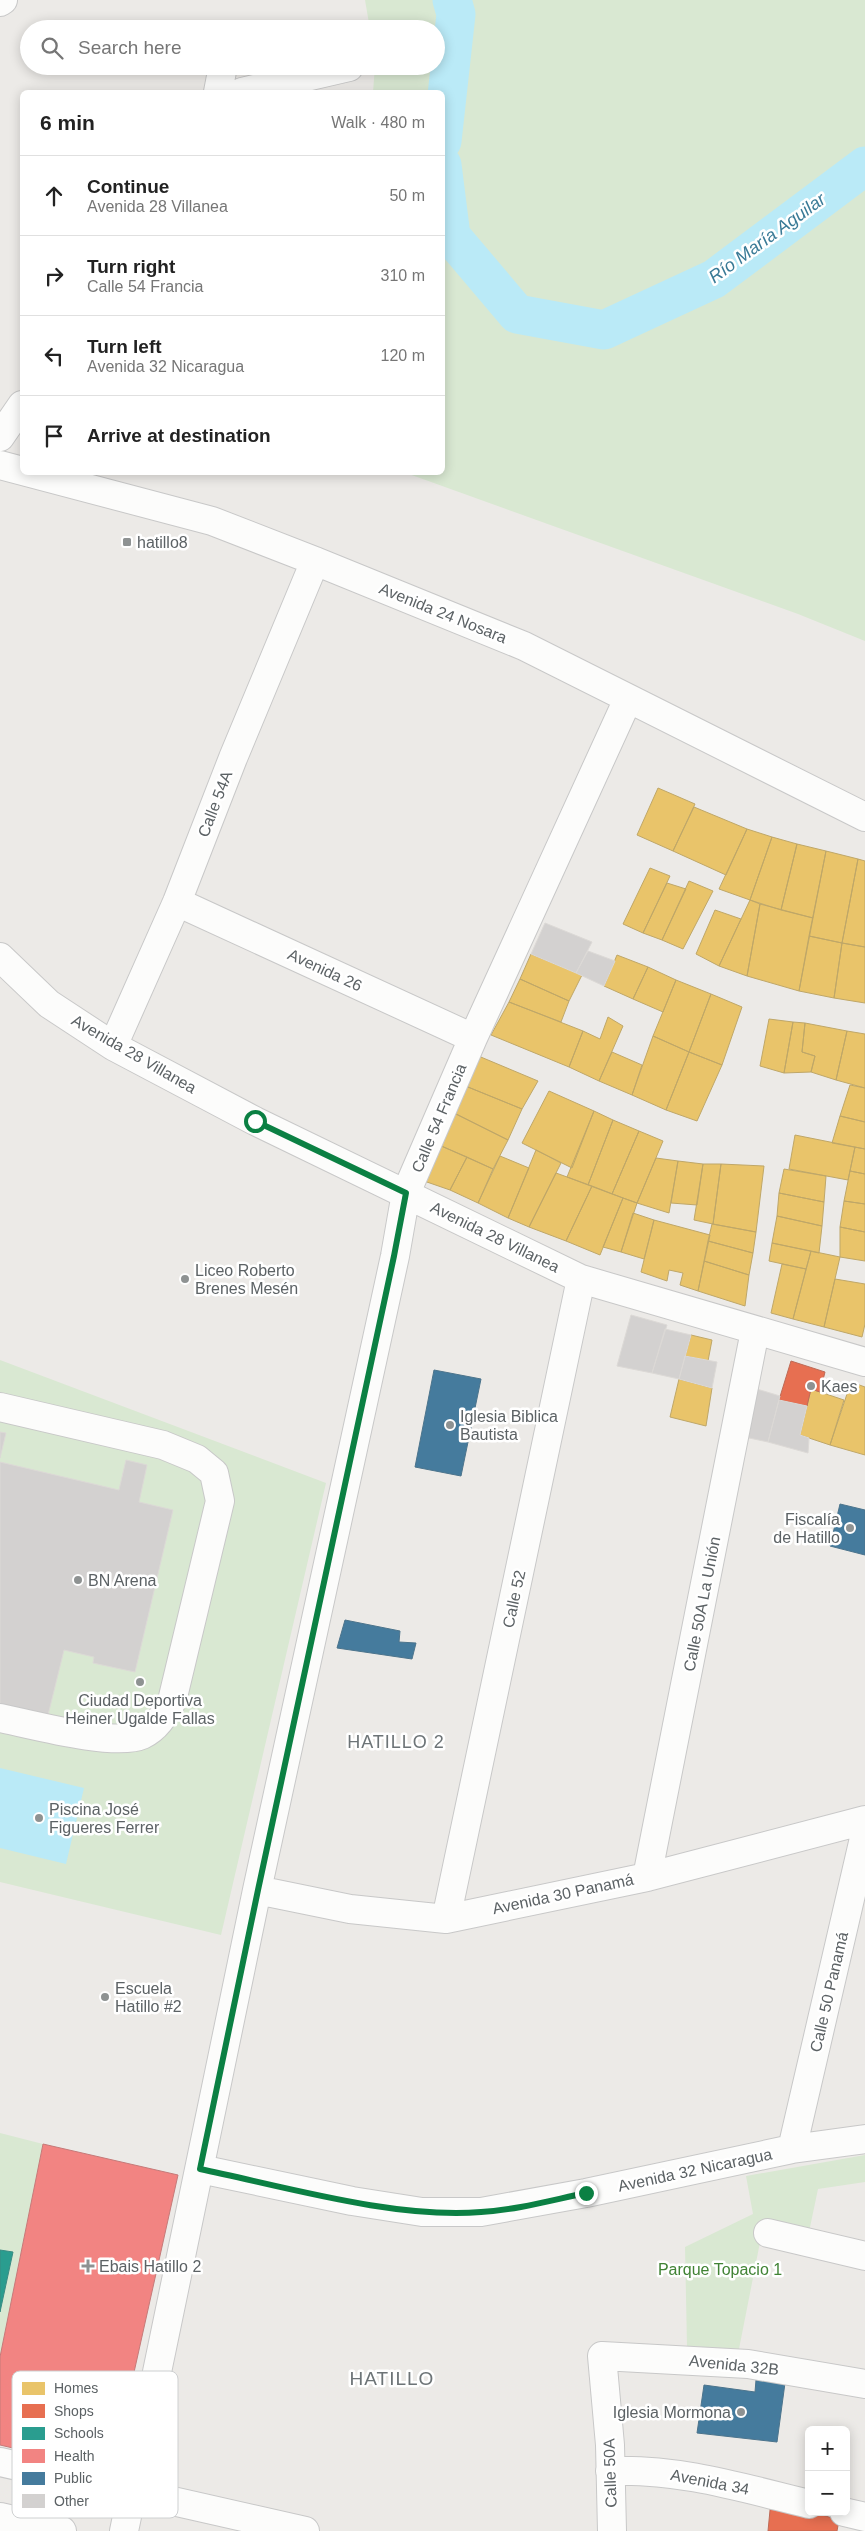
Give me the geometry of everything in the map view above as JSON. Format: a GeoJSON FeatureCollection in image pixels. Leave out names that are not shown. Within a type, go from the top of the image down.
{"type":"FeatureCollection","features":[{"type":"Feature","properties":{"kind":"street"},"geometry":{"type":"LineString","coordinates":[[218,90],[222,75]]}},
{"type":"Feature","properties":{"kind":"street"},"geometry":{"type":"LineString","coordinates":[[251,90],[315,75]]}},
{"type":"Feature","properties":{"kind":"street"},"geometry":{"type":"LineString","coordinates":[[0,437],[20,408]]}},
{"type":"Feature","properties":{"kind":"street","name":"Avenida 24 Nosara"},"geometry":{"type":"LineString","coordinates":[[0,466],[20,472]]}},
{"type":"Feature","properties":{"kind":"street","name":"Avenida 24 Nosara"},"geometry":{"type":"LineString","coordinates":[[31,475],[89,488],[212,521],[524,646],[865,817]]}},
{"type":"Feature","properties":{"kind":"street","name":"Calle 54A"},"geometry":{"type":"LineString","coordinates":[[113,1046],[177,902],[236,749],[315,561]]}},
{"type":"Feature","properties":{"kind":"street","name":"Calle 54 Francia"},"geometry":{"type":"LineString","coordinates":[[158,2371],[258,1890],[332,1553],[406,1193],[473,1038],[628,699]]}},
{"type":"Feature","properties":{"kind":"street","name":"Avenida 26"},"geometry":{"type":"LineString","coordinates":[[177,902],[473,1038]]}},
{"type":"Feature","properties":{"kind":"street","name":"Avenida 28 Villanea"},"geometry":{"type":"LineString","coordinates":[[0,957],[49,1004],[113,1046],[255,1121],[581,1279],[865,1362]]}},
{"type":"Feature","properties":{"kind":"street","name":"Calle 52"},"geometry":{"type":"LineString","coordinates":[[446,1919],[581,1279]]}},
{"type":"Feature","properties":{"kind":"street","name":"Calle 50A La Unión"},"geometry":{"type":"LineString","coordinates":[[646,1877],[755,1331]]}},
{"type":"Feature","properties":{"kind":"street"},"geometry":{"type":"LineString","coordinates":[[0,1407],[163,1445],[197,1459],[214,1473],[220,1501],[172,1701],[159,1723],[140,1736],[105,1739],[0,1718]]}},
{"type":"Feature","properties":{"kind":"street","name":"Avenida 30 Panamá"},"geometry":{"type":"LineString","coordinates":[[258,1890],[350,1909],[446,1919],[646,1877],[865,1820]]}},
{"type":"Feature","properties":{"kind":"street","name":"Calle 50 Panamá"},"geometry":{"type":"LineString","coordinates":[[792,2149],[865,1834]]}},
{"type":"Feature","properties":{"kind":"street","name":"Avenida 32 Nicaragua"},"geometry":{"type":"LineString","coordinates":[[200,2169],[352,2201],[422,2212],[482,2212],[586,2193],[792,2149],[865,2140]]}},
{"type":"Feature","properties":{"kind":"street"},"geometry":{"type":"LineString","coordinates":[[768,2233],[865,2256]]}},
{"type":"Feature","properties":{"kind":"street","name":"Avenida 32B"},"geometry":{"type":"LineString","coordinates":[[602,2356],[748,2364],[865,2384]]}},
{"type":"Feature","properties":{"kind":"street","name":"Calle 50A"},"geometry":{"type":"LineString","coordinates":[[602,2356],[610,2445],[612,2531]]}},
{"type":"Feature","properties":{"kind":"street","name":"Avenida 34"},"geometry":{"type":"LineString","coordinates":[[610,2471],[638,2470],[691,2476],[805,2503]]}},
{"type":"Feature","properties":{"kind":"street"},"geometry":{"type":"LineString","coordinates":[[178,2503],[305,2531]]}},
{"type":"Feature","properties":{"kind":"street"},"geometry":{"type":"LineString","coordinates":[[850,2513],[865,2517]]}},
{"type":"Feature","properties":{"kind":"street"},"geometry":{"type":"LineString","coordinates":[[0,2517],[62,2531]]}},
{"type":"Feature","properties":{"kind":"street","name":"Calle 54 Francia"},"geometry":{"type":"LineString","coordinates":[[124,2531],[127,2518]]}},
{"type":"Feature","properties":{"kind":"green space"},"geometry":{"type":"Polygon","coordinates":[[[365,0],[865,0],[865,641],[798,614],[412,475],[445,475],[445,90],[373,90],[374,75],[445,75],[445,20],[368,20],[365,0]]]}},
{"type":"Feature","properties":{"kind":"green space","name":"Ciudad Deportiva Heiner Ugalde Fallas"},"geometry":{"type":"Polygon","coordinates":[[[0,1360],[326,1483],[221,1935],[0,1882],[0,1360]]]}},
{"type":"Feature","properties":{"kind":"green space"},"geometry":{"type":"Polygon","coordinates":[[[0,2133],[43,2144],[0,2357],[0,2312],[13,2253],[0,2250],[0,2133]]]}},
{"type":"Feature","properties":{"kind":"green space","name":"Parque Topacio 1"},"geometry":{"type":"Polygon","coordinates":[[[865,2155],[865,2182],[818,2189],[809,2232],[763,2227],[739,2349],[687,2346],[685,2247],[753,2214],[746,2176],[865,2155]]]}},
{"type":"Feature","properties":{"kind":"water","name":"Piscina José Figueres Ferrer"},"geometry":{"type":"Polygon","coordinates":[[[0,1768],[84,1788],[66,1864],[0,1848],[0,1768]]]}},
{"type":"Feature","properties":{"kind":"building: Homes"},"geometry":{"type":"Polygon","coordinates":[[[658,788],[695,804],[673,851],[637,835],[658,788]]]}},
{"type":"Feature","properties":{"kind":"building: Homes"},"geometry":{"type":"Polygon","coordinates":[[[694,807],[747,829],[726,875],[673,851],[694,807]]]}},
{"type":"Feature","properties":{"kind":"building: Homes"},"geometry":{"type":"Polygon","coordinates":[[[747,829],[772,837],[750,900],[719,889],[747,829]]]}},
{"type":"Feature","properties":{"kind":"building: Homes"},"geometry":{"type":"Polygon","coordinates":[[[772,837],[797,844],[781,910],[750,900],[772,837]]]}},
{"type":"Feature","properties":{"kind":"building: Homes"},"geometry":{"type":"Polygon","coordinates":[[[797,844],[826,851],[813,918],[781,910],[797,844]]]}},
{"type":"Feature","properties":{"kind":"building: Homes"},"geometry":{"type":"Polygon","coordinates":[[[826,851],[858,859],[842,943],[809,936],[826,851]]]}},
{"type":"Feature","properties":{"kind":"building: Homes"},"geometry":{"type":"Polygon","coordinates":[[[858,859],[865,861],[865,947],[842,943],[858,859]]]}},
{"type":"Feature","properties":{"kind":"building: Homes"},"geometry":{"type":"Polygon","coordinates":[[[650,868],[670,876],[643,933],[623,924],[650,868]]]}},
{"type":"Feature","properties":{"kind":"building: Homes"},"geometry":{"type":"Polygon","coordinates":[[[689,881],[713,891],[683,949],[662,940],[689,881]]]}},
{"type":"Feature","properties":{"kind":"building: Homes"},"geometry":{"type":"Polygon","coordinates":[[[667,883],[686,889],[662,940],[643,933],[667,883]]]}},
{"type":"Feature","properties":{"kind":"building: Homes"},"geometry":{"type":"Polygon","coordinates":[[[750,900],[760,904],[747,976],[719,966],[750,900]]]}},
{"type":"Feature","properties":{"kind":"building: Homes"},"geometry":{"type":"Polygon","coordinates":[[[760,904],[813,918],[799,991],[747,976],[760,904]]]}},
{"type":"Feature","properties":{"kind":"building: Homes"},"geometry":{"type":"Polygon","coordinates":[[[715,910],[741,919],[719,966],[696,954],[715,910]]]}},
{"type":"Feature","properties":{"kind":"building: Homes"},"geometry":{"type":"Polygon","coordinates":[[[809,936],[842,943],[834,998],[799,991],[809,936]]]}},
{"type":"Feature","properties":{"kind":"building: Homes"},"geometry":{"type":"Polygon","coordinates":[[[842,943],[865,947],[865,1003],[834,998],[842,943]]]}},
{"type":"Feature","properties":{"kind":"building: Homes"},"geometry":{"type":"Polygon","coordinates":[[[531,954],[582,975],[569,1001],[520,979],[531,954]]]}},
{"type":"Feature","properties":{"kind":"building: Homes"},"geometry":{"type":"Polygon","coordinates":[[[617,955],[648,967],[633,999],[604,986],[617,955]]]}},
{"type":"Feature","properties":{"kind":"building: Homes"},"geometry":{"type":"Polygon","coordinates":[[[648,967],[676,980],[663,1012],[633,999],[648,967]]]}},
{"type":"Feature","properties":{"kind":"building: Homes"},"geometry":{"type":"Polygon","coordinates":[[[520,979],[569,1001],[561,1022],[509,1002],[520,979]]]}},
{"type":"Feature","properties":{"kind":"building: Homes"},"geometry":{"type":"Polygon","coordinates":[[[676,980],[711,994],[689,1052],[653,1036],[676,980]]]}},
{"type":"Feature","properties":{"kind":"building: Homes"},"geometry":{"type":"Polygon","coordinates":[[[711,994],[742,1007],[722,1065],[689,1052],[711,994]]]}},
{"type":"Feature","properties":{"kind":"building: Homes"},"geometry":{"type":"Polygon","coordinates":[[[509,1002],[583,1031],[569,1067],[491,1035],[509,1002]]]}},
{"type":"Feature","properties":{"kind":"building: Homes"},"geometry":{"type":"Polygon","coordinates":[[[608,1017],[623,1026],[599,1081],[569,1067],[583,1031],[600,1039],[608,1017]]]}},
{"type":"Feature","properties":{"kind":"building: Homes"},"geometry":{"type":"Polygon","coordinates":[[[769,1019],[793,1022],[784,1073],[760,1066],[769,1019]]]}},
{"type":"Feature","properties":{"kind":"building: Homes"},"geometry":{"type":"Polygon","coordinates":[[[793,1022],[805,1023],[802,1052],[815,1056],[811,1072],[784,1073],[793,1022]]]}},
{"type":"Feature","properties":{"kind":"building: Homes"},"geometry":{"type":"Polygon","coordinates":[[[805,1023],[847,1031],[836,1080],[811,1072],[815,1056],[802,1052],[805,1023]]]}},
{"type":"Feature","properties":{"kind":"building: Homes"},"geometry":{"type":"Polygon","coordinates":[[[847,1031],[865,1034],[865,1088],[836,1080],[847,1031]]]}},
{"type":"Feature","properties":{"kind":"building: Homes"},"geometry":{"type":"Polygon","coordinates":[[[653,1036],[689,1052],[666,1110],[632,1095],[653,1036]]]}},
{"type":"Feature","properties":{"kind":"building: Homes"},"geometry":{"type":"Polygon","coordinates":[[[612,1052],[642,1065],[632,1095],[599,1081],[612,1052]]]}},
{"type":"Feature","properties":{"kind":"building: Homes"},"geometry":{"type":"Polygon","coordinates":[[[689,1052],[722,1065],[697,1121],[666,1110],[689,1052]]]}},
{"type":"Feature","properties":{"kind":"building: Homes"},"geometry":{"type":"Polygon","coordinates":[[[476,1055],[538,1081],[522,1109],[463,1085],[476,1055]]]}},
{"type":"Feature","properties":{"kind":"building: Homes"},"geometry":{"type":"Polygon","coordinates":[[[463,1085],[522,1109],[508,1140],[450,1111],[463,1085]]]}},
{"type":"Feature","properties":{"kind":"building: Homes"},"geometry":{"type":"Polygon","coordinates":[[[850,1085],[865,1088],[865,1122],[840,1116],[850,1085]]]}},
{"type":"Feature","properties":{"kind":"building: Homes"},"geometry":{"type":"Polygon","coordinates":[[[549,1091],[594,1111],[572,1168],[522,1143],[549,1091]]]}},
{"type":"Feature","properties":{"kind":"building: Homes"},"geometry":{"type":"Polygon","coordinates":[[[450,1111],[508,1140],[493,1169],[439,1145],[450,1111]]]}},
{"type":"Feature","properties":{"kind":"building: Homes"},"geometry":{"type":"Polygon","coordinates":[[[594,1111],[613,1120],[588,1185],[567,1177],[594,1111]]]}},
{"type":"Feature","properties":{"kind":"building: Homes"},"geometry":{"type":"Polygon","coordinates":[[[840,1116],[865,1122],[865,1149],[832,1143],[840,1116]]]}},
{"type":"Feature","properties":{"kind":"building: Homes"},"geometry":{"type":"Polygon","coordinates":[[[613,1120],[639,1131],[612,1194],[588,1185],[613,1120]]]}},
{"type":"Feature","properties":{"kind":"building: Homes"},"geometry":{"type":"Polygon","coordinates":[[[639,1131],[663,1141],[637,1203],[612,1194],[639,1131]]]}},
{"type":"Feature","properties":{"kind":"building: Homes"},"geometry":{"type":"Polygon","coordinates":[[[795,1135],[855,1147],[848,1180],[789,1169],[795,1135]]]}},
{"type":"Feature","properties":{"kind":"building: Homes"},"geometry":{"type":"Polygon","coordinates":[[[439,1145],[467,1157],[450,1190],[424,1181],[439,1145]]]}},
{"type":"Feature","properties":{"kind":"building: Homes"},"geometry":{"type":"Polygon","coordinates":[[[855,1147],[865,1149],[865,1174],[850,1171],[855,1147]]]}},
{"type":"Feature","properties":{"kind":"building: Homes"},"geometry":{"type":"Polygon","coordinates":[[[536,1150],[561,1163],[529,1227],[508,1218],[536,1150]]]}},
{"type":"Feature","properties":{"kind":"building: Homes"},"geometry":{"type":"Polygon","coordinates":[[[500,1156],[529,1168],[508,1218],[478,1203],[500,1156]]]}},
{"type":"Feature","properties":{"kind":"building: Homes"},"geometry":{"type":"Polygon","coordinates":[[[467,1157],[493,1169],[478,1203],[450,1190],[467,1157]]]}},
{"type":"Feature","properties":{"kind":"building: Homes"},"geometry":{"type":"Polygon","coordinates":[[[656,1158],[678,1161],[669,1213],[637,1203],[656,1158]]]}},
{"type":"Feature","properties":{"kind":"building: Homes"},"geometry":{"type":"Polygon","coordinates":[[[678,1161],[703,1164],[697,1205],[671,1203],[678,1161]]]}},
{"type":"Feature","properties":{"kind":"building: Homes"},"geometry":{"type":"Polygon","coordinates":[[[703,1164],[721,1164],[713,1224],[694,1220],[703,1164]]]}},
{"type":"Feature","properties":{"kind":"building: Homes"},"geometry":{"type":"Polygon","coordinates":[[[721,1164],[764,1166],[756,1232],[713,1224],[721,1164]]]}},
{"type":"Feature","properties":{"kind":"building: Homes"},"geometry":{"type":"Polygon","coordinates":[[[784,1169],[826,1176],[824,1202],[779,1193],[784,1169]]]}},
{"type":"Feature","properties":{"kind":"building: Homes"},"geometry":{"type":"Polygon","coordinates":[[[850,1171],[865,1174],[865,1204],[844,1201],[850,1171]]]}},
{"type":"Feature","properties":{"kind":"building: Homes"},"geometry":{"type":"Polygon","coordinates":[[[556,1173],[592,1186],[566,1241],[529,1227],[556,1173]]]}},
{"type":"Feature","properties":{"kind":"building: Homes"},"geometry":{"type":"Polygon","coordinates":[[[592,1186],[623,1198],[600,1255],[566,1241],[592,1186]]]}},
{"type":"Feature","properties":{"kind":"building: Homes"},"geometry":{"type":"Polygon","coordinates":[[[779,1193],[824,1202],[822,1226],[777,1216],[779,1193]]]}},
{"type":"Feature","properties":{"kind":"building: Homes"},"geometry":{"type":"Polygon","coordinates":[[[623,1198],[637,1203],[621,1252],[603,1247],[623,1198]]]}},
{"type":"Feature","properties":{"kind":"building: Homes"},"geometry":{"type":"Polygon","coordinates":[[[844,1201],[865,1204],[865,1232],[840,1227],[844,1201]]]}},
{"type":"Feature","properties":{"kind":"building: Homes"},"geometry":{"type":"Polygon","coordinates":[[[633,1213],[654,1220],[644,1259],[621,1252],[633,1213]]]}},
{"type":"Feature","properties":{"kind":"building: Homes"},"geometry":{"type":"Polygon","coordinates":[[[777,1216],[822,1226],[819,1253],[772,1243],[777,1216]]]}},
{"type":"Feature","properties":{"kind":"building: Homes"},"geometry":{"type":"Polygon","coordinates":[[[654,1220],[710,1235],[698,1291],[680,1285],[683,1273],[669,1270],[667,1281],[641,1272],[654,1220]]]}},
{"type":"Feature","properties":{"kind":"building: Homes"},"geometry":{"type":"Polygon","coordinates":[[[712,1224],[756,1232],[753,1253],[708,1241],[712,1224]]]}},
{"type":"Feature","properties":{"kind":"building: Homes"},"geometry":{"type":"Polygon","coordinates":[[[840,1227],[865,1232],[865,1261],[840,1257],[840,1227]]]}},
{"type":"Feature","properties":{"kind":"building: Homes"},"geometry":{"type":"Polygon","coordinates":[[[708,1241],[753,1253],[749,1275],[704,1261],[708,1241]]]}},
{"type":"Feature","properties":{"kind":"building: Homes"},"geometry":{"type":"Polygon","coordinates":[[[772,1243],[811,1251],[806,1269],[769,1261],[772,1243]]]}},
{"type":"Feature","properties":{"kind":"building: Homes"},"geometry":{"type":"Polygon","coordinates":[[[811,1251],[840,1257],[824,1327],[793,1319],[811,1251]]]}},
{"type":"Feature","properties":{"kind":"building: Homes"},"geometry":{"type":"Polygon","coordinates":[[[704,1261],[749,1275],[745,1306],[698,1291],[704,1261]]]}},
{"type":"Feature","properties":{"kind":"building: Homes"},"geometry":{"type":"Polygon","coordinates":[[[782,1264],[806,1269],[793,1319],[771,1313],[782,1264]]]}},
{"type":"Feature","properties":{"kind":"building: Homes"},"geometry":{"type":"Polygon","coordinates":[[[835,1279],[865,1284],[865,1324],[862,1337],[824,1327],[835,1279]]]}},
{"type":"Feature","properties":{"kind":"building: Homes"},"geometry":{"type":"Polygon","coordinates":[[[691,1335],[712,1340],[708,1361],[685,1356],[691,1335]]]}},
{"type":"Feature","properties":{"kind":"building: Homes"},"geometry":{"type":"Polygon","coordinates":[[[679,1379],[712,1388],[706,1426],[670,1417],[679,1379]]]}},
{"type":"Feature","properties":{"kind":"building: Homes"},"geometry":{"type":"Polygon","coordinates":[[[851,1382],[865,1387],[865,1455],[830,1445],[851,1382]]]}},
{"type":"Feature","properties":{"kind":"building: Homes"},"geometry":{"type":"Polygon","coordinates":[[[811,1389],[844,1400],[830,1445],[800,1435],[811,1389]]]}},
{"type":"Feature","properties":{"kind":"building: Shops"},"geometry":{"type":"Polygon","coordinates":[[[791,1361],[825,1372],[820,1392],[811,1389],[807,1406],[779,1400],[791,1361]]]}},
{"type":"Feature","properties":{"kind":"building: Shops"},"geometry":{"type":"Polygon","coordinates":[[[771,2500],[805,2510],[805,2516],[825,2516],[839,2520],[837,2531],[768,2531],[771,2500]]]}},
{"type":"Feature","properties":{"kind":"building: Schools"},"geometry":{"type":"Polygon","coordinates":[[[0,2250],[13,2252],[0,2312],[0,2250]]]}},
{"type":"Feature","properties":{"kind":"building: Health","name":"Ebais Hatillo 2"},"geometry":{"type":"Polygon","coordinates":[[[43,2144],[178,2175],[134,2371],[12,2371],[12,2448],[0,2445],[0,2357],[43,2144]]]}},
{"type":"Feature","properties":{"kind":"building: Public"},"geometry":{"type":"Polygon","coordinates":[[[434,1370],[481,1379],[461,1476],[415,1467],[434,1370]]]}},
{"type":"Feature","properties":{"kind":"building: Public","name":"Fiscalía de Hatillo"},"geometry":{"type":"Polygon","coordinates":[[[840,1504],[865,1510],[865,1555],[830,1546],[840,1504]]]}},
{"type":"Feature","properties":{"kind":"building: Public"},"geometry":{"type":"Polygon","coordinates":[[[345,1620],[400,1631],[399,1642],[416,1643],[412,1659],[337,1648],[345,1620]]]}},
{"type":"Feature","properties":{"kind":"building: Public","name":"Iglesia Mormona"},"geometry":{"type":"Polygon","coordinates":[[[756,2380],[785,2383],[777,2442],[697,2433],[704,2385],[755,2392],[756,2380]]]}},
{"type":"Feature","properties":{"kind":"building: Other"},"geometry":{"type":"Polygon","coordinates":[[[545,923],[592,942],[576,973],[531,954],[545,923]]]}},
{"type":"Feature","properties":{"kind":"building: Other"},"geometry":{"type":"Polygon","coordinates":[[[588,951],[615,961],[604,986],[576,973],[588,951]]]}},
{"type":"Feature","properties":{"kind":"building: Other"},"geometry":{"type":"Polygon","coordinates":[[[631,1315],[667,1325],[652,1373],[617,1366],[631,1315]]]}},
{"type":"Feature","properties":{"kind":"building: Other"},"geometry":{"type":"Polygon","coordinates":[[[665,1329],[691,1335],[679,1379],[652,1373],[665,1329]]]}},
{"type":"Feature","properties":{"kind":"building: Other"},"geometry":{"type":"Polygon","coordinates":[[[685,1356],[717,1362],[712,1388],[679,1379],[685,1356]]]}},
{"type":"Feature","properties":{"kind":"building: Other"},"geometry":{"type":"Polygon","coordinates":[[[747,1386],[780,1396],[768,1442],[735,1435],[747,1386]]]}},
{"type":"Feature","properties":{"kind":"building: Other"},"geometry":{"type":"Polygon","coordinates":[[[779,1400],[807,1406],[800,1435],[809,1438],[808,1453],[768,1442],[779,1400]]]}},
{"type":"Feature","properties":{"kind":"building: Other"},"geometry":{"type":"Polygon","coordinates":[[[0,1432],[6,1433],[0,1458],[0,1432]]]}},
{"type":"Feature","properties":{"kind":"building: Other","name":"BN Arena"},"geometry":{"type":"Polygon","coordinates":[[[126,1460],[147,1465],[139,1502],[173,1510],[135,1672],[93,1663],[94,1657],[64,1650],[48,1715],[0,1704],[0,1462],[119,1490],[126,1460]]]}},
{"type":"Feature","properties":{"kind":"waterway","name":"Río María Aguilar"},"geometry":{"type":"LineString","coordinates":[[445,114],[456,14],[452,0]]}},
{"type":"Feature","properties":{"kind":"waterway","name":"Río María Aguilar"},"geometry":{"type":"LineString","coordinates":[[445,189],[451,236],[517,314],[604,330],[714,279],[865,166]]}},
{"type":"Feature","properties":{"kind":"place","name":"hatillo8"},"geometry":{"type":"Point","coordinates":[127,542]}},
{"type":"Feature","properties":{"kind":"place","name":"Liceo Roberto Brenes Mesén"},"geometry":{"type":"Point","coordinates":[185,1279]}},
{"type":"Feature","properties":{"kind":"place","name":"Kaes"},"geometry":{"type":"Point","coordinates":[811,1386]}},
{"type":"Feature","properties":{"kind":"place","name":"Iglesia Biblica Bautista"},"geometry":{"type":"Point","coordinates":[450,1425]}},
{"type":"Feature","properties":{"kind":"place","name":"Fiscalía de Hatillo"},"geometry":{"type":"Point","coordinates":[850,1528]}},
{"type":"Feature","properties":{"kind":"place","name":"BN Arena"},"geometry":{"type":"Point","coordinates":[78,1580]}},
{"type":"Feature","properties":{"kind":"place","name":"Ciudad Deportiva Heiner Ugalde Fallas"},"geometry":{"type":"Point","coordinates":[140,1682]}},
{"type":"Feature","properties":{"kind":"place","name":"Piscina José Figueres Ferrer"},"geometry":{"type":"Point","coordinates":[39,1818]}},
{"type":"Feature","properties":{"kind":"place","name":"Escuela Hatillo #2"},"geometry":{"type":"Point","coordinates":[105,1997]}},
{"type":"Feature","properties":{"kind":"place","name":"Ebais Hatillo 2"},"geometry":{"type":"Point","coordinates":[88,2266]}},
{"type":"Feature","properties":{"kind":"place","name":"Iglesia Mormona"},"geometry":{"type":"Point","coordinates":[741,2412]}},
{"type":"Feature","properties":{"kind":"district","name":"HATILLO 2"},"geometry":{"type":"Point","coordinates":[396,1742]}},
{"type":"Feature","properties":{"kind":"district","name":"HATILLO"},"geometry":{"type":"Point","coordinates":[392,2378]}},
{"type":"Feature","properties":{"kind":"route"},"geometry":{"type":"LineString","coordinates":[[255,1121],[406,1193],[330,1562],[258,1890],[200,2169],[352,2201],[422,2212],[482,2212],[586,2193]]}}]}
